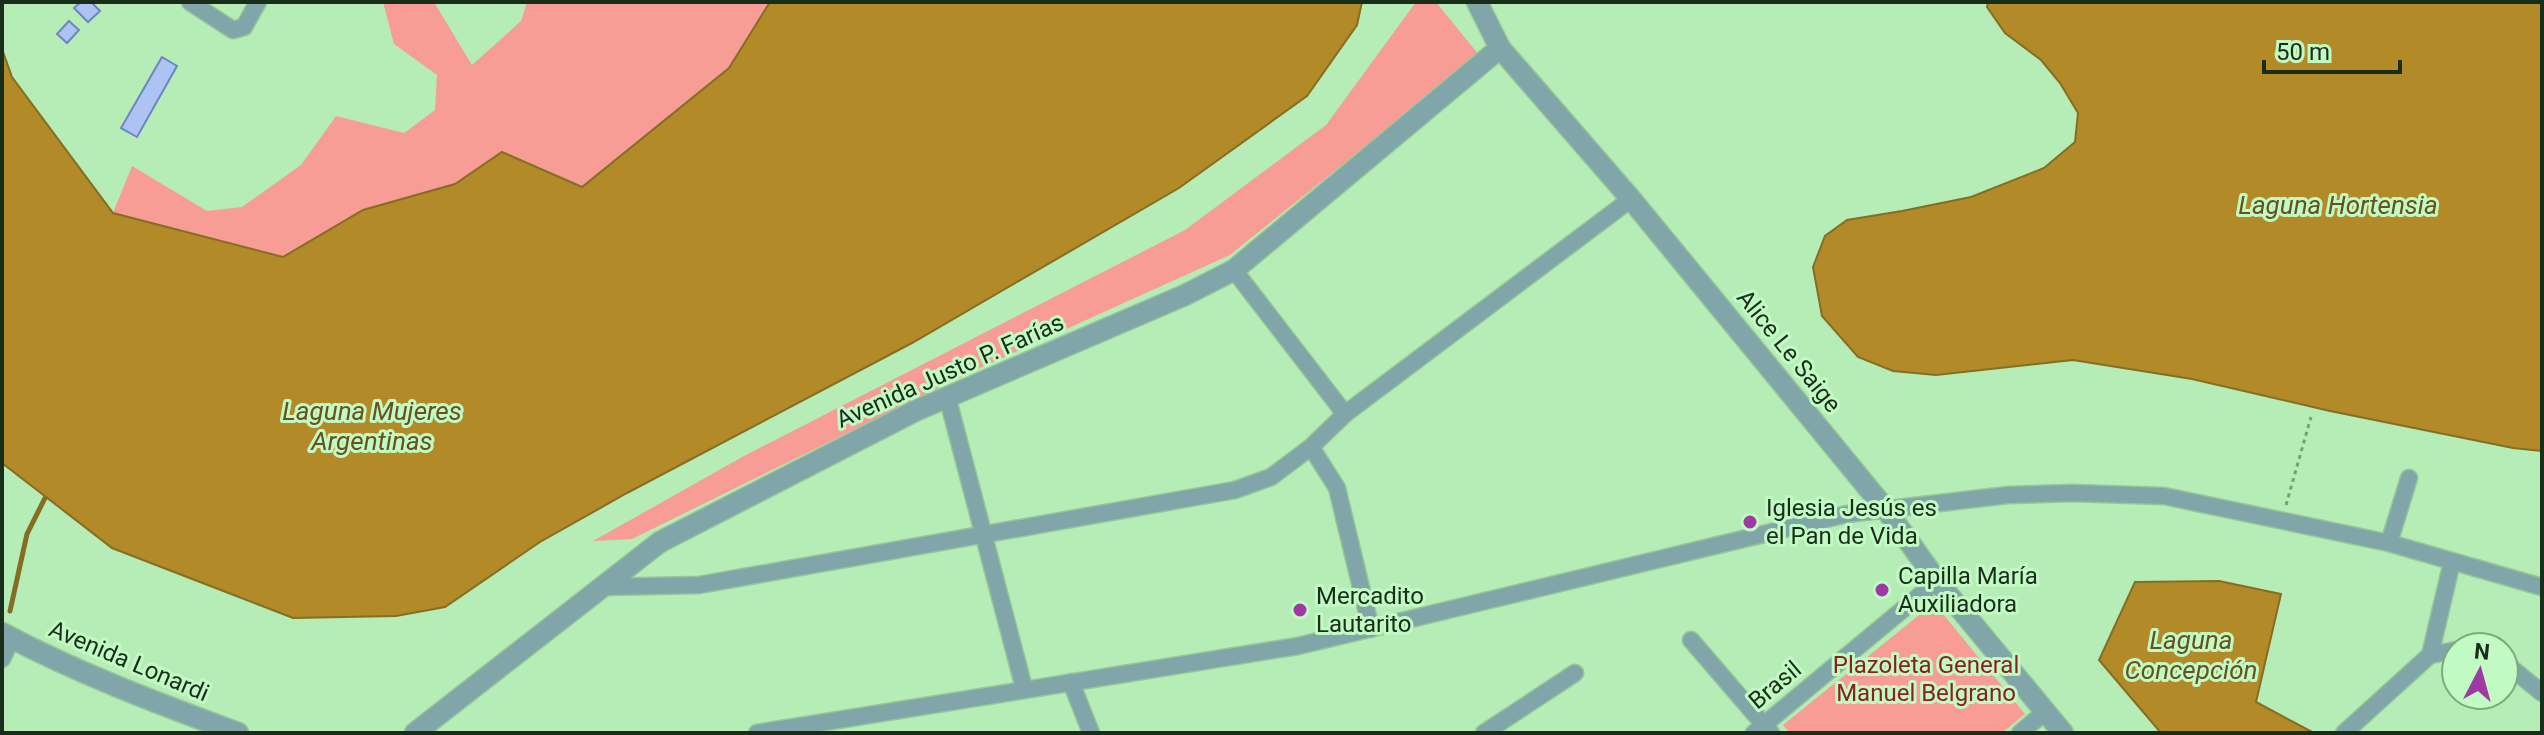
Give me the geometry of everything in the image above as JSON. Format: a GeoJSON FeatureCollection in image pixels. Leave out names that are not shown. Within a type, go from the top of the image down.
{"type":"FeatureCollection","features":[{"type":"Feature","properties":{"kind":"street"},"geometry":{"type":"LineString","coordinates":[[190,2],[233,30],[244,27],[258,2]]}},
{"type":"Feature","properties":{"kind":"street","name":"Alice Le Saige"},"geometry":{"type":"LineString","coordinates":[[1477,2],[1500,48],[1631,199],[1887,511],[1937,581],[2063,733]]}},
{"type":"Feature","properties":{"kind":"street","name":"Avenida Justo P. Farías"},"geometry":{"type":"LineString","coordinates":[[415,733],[660,542],[947,396],[1185,295],[1234,270],[1500,48]]}},
{"type":"Feature","properties":{"kind":"street"},"geometry":{"type":"LineString","coordinates":[[603,587],[699,585],[1235,490],[1271,477],[1311,447],[1345,414],[1631,199]]}},
{"type":"Feature","properties":{"kind":"street"},"geometry":{"type":"LineString","coordinates":[[1234,270],[1345,414]]}},
{"type":"Feature","properties":{"kind":"street"},"geometry":{"type":"LineString","coordinates":[[947,396],[1024,688]]}},
{"type":"Feature","properties":{"kind":"street"},"geometry":{"type":"LineString","coordinates":[[1311,447],[1337,488],[1371,629]]}},
{"type":"Feature","properties":{"kind":"street"},"geometry":{"type":"LineString","coordinates":[[2389,543],[2409,478]]}},
{"type":"Feature","properties":{"kind":"street"},"geometry":{"type":"LineString","coordinates":[[757,733],[1298,646],[1847,514],[2008,495],[2072,493],[2164,496],[2389,543],[2542,587]]}},
{"type":"Feature","properties":{"kind":"street"},"geometry":{"type":"LineString","coordinates":[[2430,655],[2452,562]]}},
{"type":"Feature","properties":{"kind":"street","name":"Brasil"},"geometry":{"type":"LineString","coordinates":[[1763,730],[1937,581]]}},
{"type":"Feature","properties":{"kind":"street"},"geometry":{"type":"LineString","coordinates":[[2,659],[7,635]]}},
{"type":"Feature","properties":{"kind":"street","name":"Avenida Lonardi"},"geometry":{"type":"LineString","coordinates":[[7,635],[143,698],[238,733]]}},
{"type":"Feature","properties":{"kind":"street"},"geometry":{"type":"LineString","coordinates":[[1691,640],[1763,730]]}},
{"type":"Feature","properties":{"kind":"street"},"geometry":{"type":"LineString","coordinates":[[2344,733],[2430,655],[2440,653]]}},
{"type":"Feature","properties":{"kind":"street"},"geometry":{"type":"LineString","coordinates":[[1484,733],[1575,673]]}},
{"type":"Feature","properties":{"kind":"street"},"geometry":{"type":"LineString","coordinates":[[2520,675],[2542,693]]}},
{"type":"Feature","properties":{"kind":"street"},"geometry":{"type":"LineString","coordinates":[[1071,682],[1091,733]]}},
{"type":"Feature","properties":{"kind":"street"},"geometry":{"type":"LineString","coordinates":[[2020,733],[2045,712]]}},
{"type":"Feature","properties":{"kind":"path"},"geometry":{"type":"LineString","coordinates":[[2282,520],[2311,417]]}},
{"type":"Feature","properties":{"kind":"green space"},"geometry":{"type":"Polygon","coordinates":[[[383,2],[434,2],[472,65],[521,21],[527,2],[770,2],[729,68],[582,187],[502,153],[455,184],[363,210],[283,257],[113,213],[132,166],[207,211],[242,207],[301,165],[336,116],[404,133],[435,110],[437,75],[394,44],[383,2]]]}},
{"type":"Feature","properties":{"kind":"green space"},"geometry":{"type":"Polygon","coordinates":[[[1416,2],[1436,2],[1479,55],[1230,255],[971,372],[632,539],[593,541],[744,456],[1185,230],[1326,125],[1416,2]]]}},
{"type":"Feature","properties":{"kind":"green space","name":"Plazoleta General Manuel Belgrano"},"geometry":{"type":"Polygon","coordinates":[[[1934,603],[2025,714],[2002,733],[1790,733],[1783,725],[1934,603]]]}},
{"type":"Feature","properties":{"kind":"water","name":"Laguna Mujeres Argentinas"},"geometry":{"type":"Polygon","coordinates":[[[770,2],[1362,2],[1357,25],[1307,96],[1179,188],[912,343],[540,542],[445,607],[396,616],[293,618],[112,548],[2,463],[2,49],[12,77],[113,213],[283,257],[363,210],[455,184],[502,152],[582,187],[729,68],[770,2]]]}},
{"type":"Feature","properties":{"kind":"water","name":"Laguna Hortensia"},"geometry":{"type":"Polygon","coordinates":[[[1988,2],[2542,2],[2542,451],[2513,448],[2330,411],[2192,379],[2073,360],[1936,375],[1893,371],[1858,357],[1822,316],[1813,267],[1825,236],[1847,220],[1971,197],[2044,168],[2075,142],[2078,113],[2060,83],[2041,60],[2005,33],[1987,7],[1988,2]]]}},
{"type":"Feature","properties":{"kind":"water","name":"Laguna Concepción"},"geometry":{"type":"Polygon","coordinates":[[[2219,581],[2281,594],[2256,702],[2314,733],[2161,733],[2099,660],[2135,582],[2219,581]]]}},
{"type":"Feature","properties":{"kind":"building"},"geometry":{"type":"Polygon","coordinates":[[[81,2],[91,2],[100,11],[88,22],[74,8],[81,2]]]}},
{"type":"Feature","properties":{"kind":"building"},"geometry":{"type":"Polygon","coordinates":[[[69,21],[79,30],[67,43],[57,34],[69,21]]]}},
{"type":"Feature","properties":{"kind":"building"},"geometry":{"type":"Polygon","coordinates":[[[162,57],[177,66],[137,137],[121,128],[162,57]]]}},
{"type":"Feature","properties":{"kind":"waterway"},"geometry":{"type":"LineString","coordinates":[[10,611],[27,534],[45,498]]}},
{"type":"Feature","properties":{"kind":"place","name":"Iglesia Jesús es el Pan de Vida"},"geometry":{"type":"Point","coordinates":[1750,522]}},
{"type":"Feature","properties":{"kind":"place","name":"Capilla María Auxiliadora"},"geometry":{"type":"Point","coordinates":[1882,590]}},
{"type":"Feature","properties":{"kind":"place","name":"Mercadito Lautarito"},"geometry":{"type":"Point","coordinates":[1300,610]}}]}
